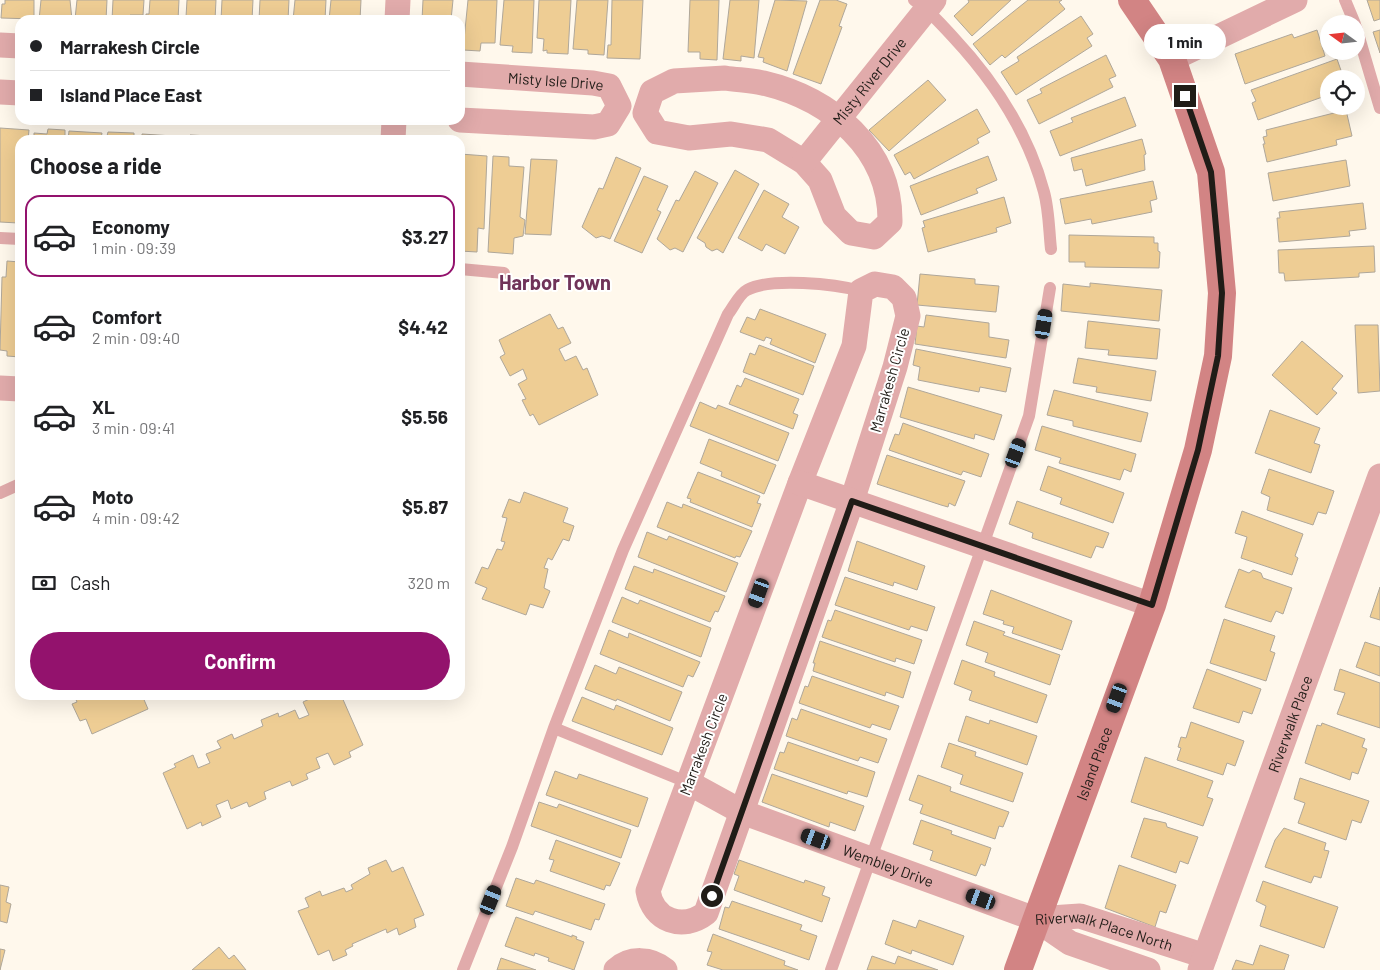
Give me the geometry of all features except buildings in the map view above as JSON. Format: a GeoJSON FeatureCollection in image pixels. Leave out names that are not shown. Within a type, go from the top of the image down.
{"type":"FeatureCollection","features":[{"type":"Feature","properties":{"kind":"street"},"geometry":{"type":"LineString","coordinates":[[397,15],[398,0]]}},
{"type":"Feature","properties":{"kind":"street","name":"Island Place"},"geometry":{"type":"LineString","coordinates":[[1018,970],[1035,919],[1152,605],[1198,450],[1218,356],[1222,293],[1211,172],[1172,58],[1132,0]]}},
{"type":"Feature","properties":{"kind":"street"},"geometry":{"type":"LineString","coordinates":[[1172,58],[1295,0]]}},
{"type":"Feature","properties":{"kind":"street","name":"Misty River Drive"},"geometry":{"type":"LineString","coordinates":[[804,162],[840,119],[925,3]]}},
{"type":"Feature","properties":{"kind":"street"},"geometry":{"type":"LineString","coordinates":[[0,45],[15,46]]}},
{"type":"Feature","properties":{"kind":"street","name":"Misty Isle Drive"},"geometry":{"type":"LineString","coordinates":[[465,74],[593,83],[609,86],[619,106],[608,124],[594,127],[465,120]]}},
{"type":"Feature","properties":{"kind":"street"},"geometry":{"type":"LineString","coordinates":[[725,78],[763,83],[805,98],[840,119],[867,147],[881,171],[890,205],[890,222],[874,237],[851,233],[834,216],[820,180],[804,162],[768,140],[731,134],[689,138],[657,132],[645,113],[652,92],[674,81],[725,78]]}},
{"type":"Feature","properties":{"kind":"street"},"geometry":{"type":"LineString","coordinates":[[0,92],[15,93]]}},
{"type":"Feature","properties":{"kind":"street","name":"Marrakesh Circle"},"geometry":{"type":"LineString","coordinates":[[875,284],[893,287],[904,298],[908,316],[895,367],[852,501],[706,912],[689,922],[672,921],[662,917],[652,904],[648,891],[800,483],[854,346],[861,291],[875,284]]}},
{"type":"Feature","properties":{"kind":"street"},"geometry":{"type":"LineString","coordinates":[[0,388],[15,389]]}},
{"type":"Feature","properties":{"kind":"street","name":"Riverwalk Place"},"geometry":{"type":"LineString","coordinates":[[1203,963],[1380,476]]}},
{"type":"Feature","properties":{"kind":"street"},"geometry":{"type":"LineString","coordinates":[[800,483],[1152,605]]}},
{"type":"Feature","properties":{"kind":"street","name":"Wembley Drive"},"geometry":{"type":"LineString","coordinates":[[689,783],[742,812],[1035,919]]}},
{"type":"Feature","properties":{"kind":"street","name":"Riverwalk Place North"},"geometry":{"type":"LineString","coordinates":[[1035,919],[1080,916],[1203,963]]}},
{"type":"Feature","properties":{"kind":"street","name":"Riverwalk Place North"},"geometry":{"type":"LineString","coordinates":[[1035,919],[1070,943],[1148,970]]}},
{"type":"Feature","properties":{"kind":"street"},"geometry":{"type":"LineString","coordinates":[[616,970],[627,963],[644,960],[652,962],[665,970]]}},
{"type":"Feature","properties":{"kind":"lane"},"geometry":{"type":"LineString","coordinates":[[1345,0],[1352,15]]}},
{"type":"Feature","properties":{"kind":"lane"},"geometry":{"type":"LineString","coordinates":[[925,3],[1006,103],[1027,142],[1045,194],[1051,249]]}},
{"type":"Feature","properties":{"kind":"lane"},"geometry":{"type":"LineString","coordinates":[[1365,56],[1380,108]]}},
{"type":"Feature","properties":{"kind":"lane"},"geometry":{"type":"LineString","coordinates":[[0,238],[15,239]]}},
{"type":"Feature","properties":{"kind":"lane"},"geometry":{"type":"LineString","coordinates":[[465,270],[504,273]]}},
{"type":"Feature","properties":{"kind":"lane"},"geometry":{"type":"LineString","coordinates":[[463,970],[512,847],[554,728],[623,550],[728,314],[746,290],[771,284],[840,285],[861,291]]}},
{"type":"Feature","properties":{"kind":"lane"},"geometry":{"type":"LineString","coordinates":[[831,970],[1029,416],[1050,288]]}},
{"type":"Feature","properties":{"kind":"lane"},"geometry":{"type":"LineString","coordinates":[[0,493],[15,486]]}},
{"type":"Feature","properties":{"kind":"lane"},"geometry":{"type":"LineString","coordinates":[[554,728],[689,783]]}},
{"type":"Feature","properties":{"kind":"district","name":"Harbor Town"},"geometry":{"type":"Point","coordinates":[555,282]}},
{"type":"Feature","properties":{"kind":"route"},"geometry":{"type":"LineString","coordinates":[[712,896],[852,501],[1152,605],[1198,450],[1218,356],[1222,293],[1211,172],[1185,96]]}}]}
